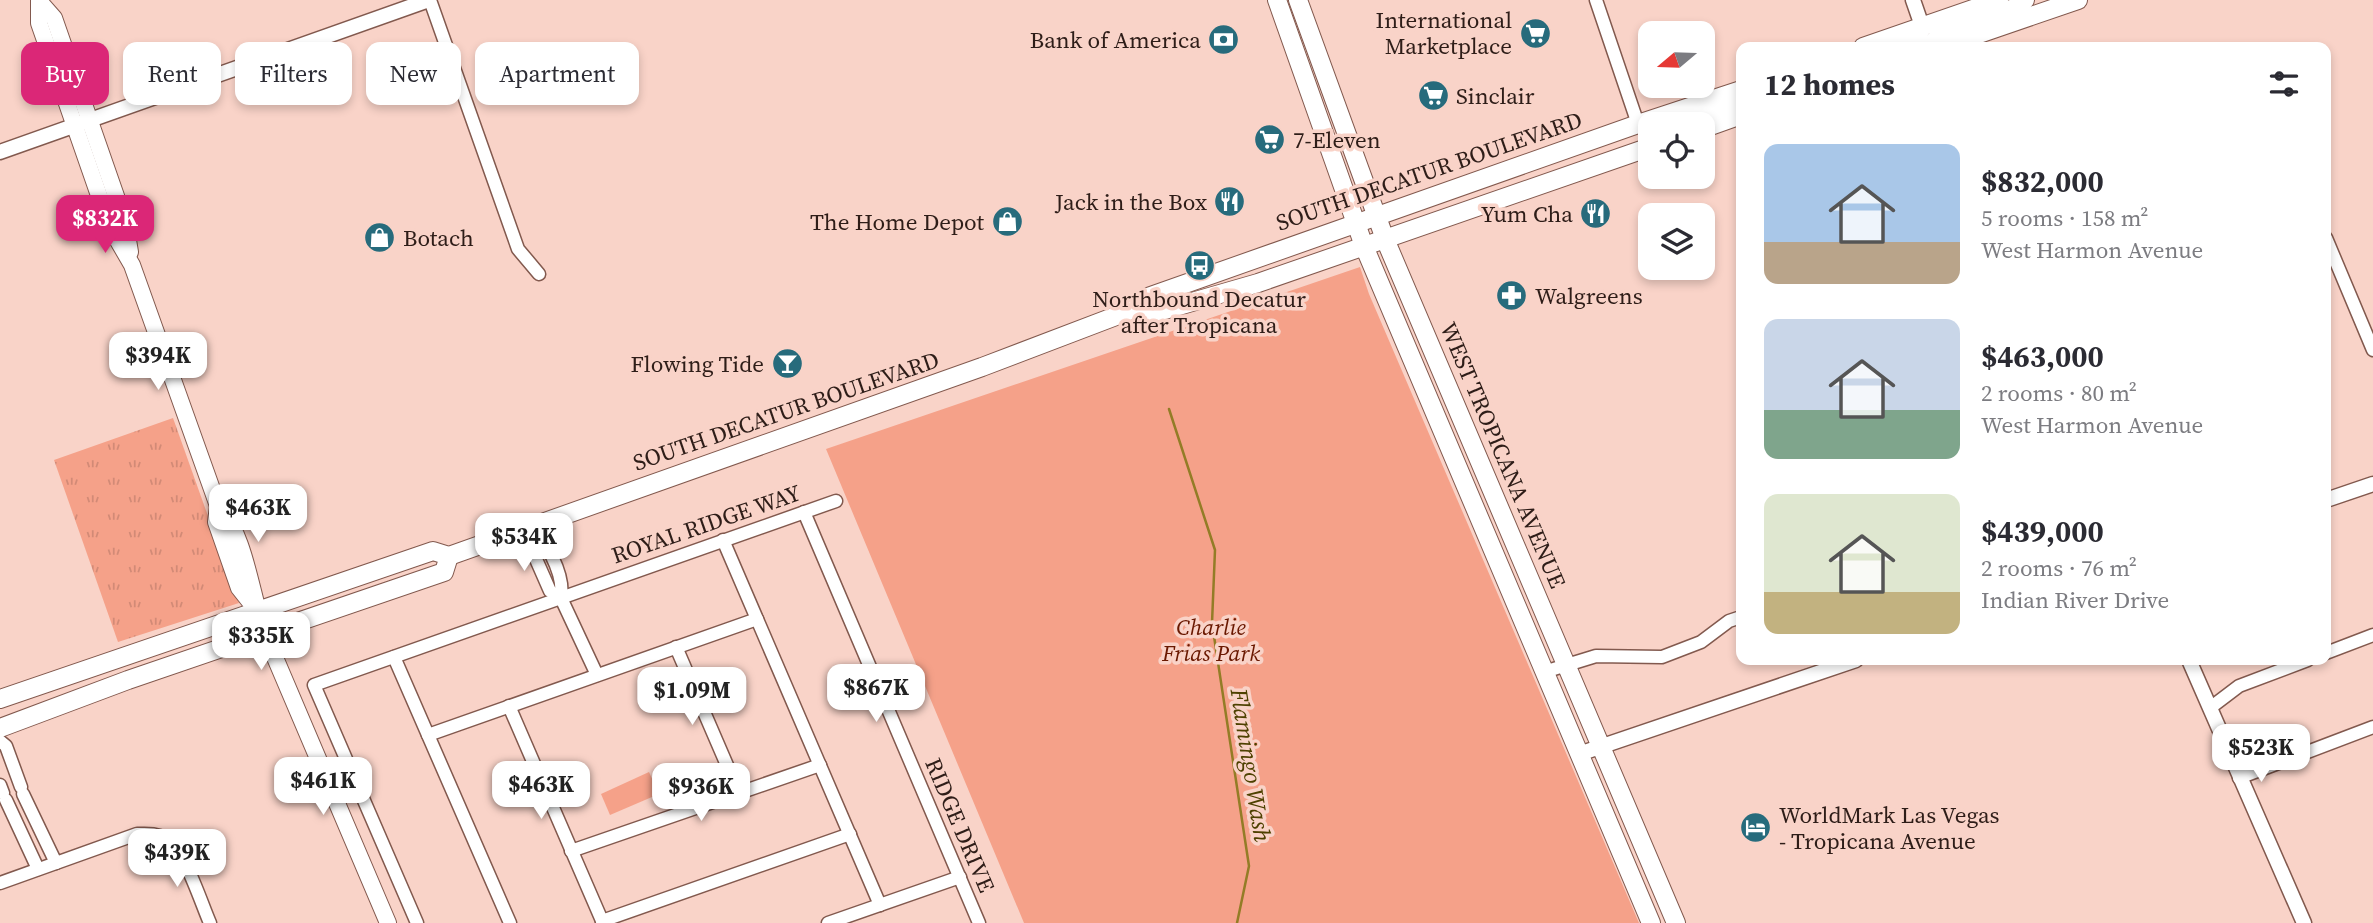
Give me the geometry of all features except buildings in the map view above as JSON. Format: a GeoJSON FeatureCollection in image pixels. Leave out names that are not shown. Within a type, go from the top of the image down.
{"type":"FeatureCollection","features":[{"type":"Feature","properties":{"kind":"main road"},"geometry":{"type":"LineString","coordinates":[[39,0],[54,18],[82,123],[125,222],[132,265],[218,506],[229,517],[252,583],[256,610],[265,634],[388,923]]}},
{"type":"Feature","properties":{"kind":"main road","name":"WEST TROPICANA AVENUE"},"geometry":{"type":"LineString","coordinates":[[1277,0],[1364,246],[1651,923]]}},
{"type":"Feature","properties":{"kind":"main road"},"geometry":{"type":"LineString","coordinates":[[1288,0],[1310,60],[1328,82]]}},
{"type":"Feature","properties":{"kind":"main road","name":"WEST TROPICANA AVENUE"},"geometry":{"type":"LineString","coordinates":[[1298,0],[1385,239],[1675,923]]}},
{"type":"Feature","properties":{"kind":"main road"},"geometry":{"type":"LineString","coordinates":[[1877,42],[1999,0]]}},
{"type":"Feature","properties":{"kind":"main road"},"geometry":{"type":"LineString","coordinates":[[1934,42],[1946,32],[2017,7],[2025,0]]}},
{"type":"Feature","properties":{"kind":"main road"},"geometry":{"type":"LineString","coordinates":[[1956,42],[2078,0]]}},
{"type":"Feature","properties":{"kind":"main road"},"geometry":{"type":"LineString","coordinates":[[1912,42],[1920,36],[1922,26]]}},
{"type":"Feature","properties":{"kind":"main road","name":"SOUTH DECATUR BOULEVARD"},"geometry":{"type":"LineString","coordinates":[[1675,112],[1736,93]]}},
{"type":"Feature","properties":{"kind":"main road"},"geometry":{"type":"LineString","coordinates":[[1713,112],[1729,106],[1736,97]]}},
{"type":"Feature","properties":{"kind":"main road"},"geometry":{"type":"LineString","coordinates":[[1715,124],[1736,117]]}},
{"type":"Feature","properties":{"kind":"main road"},"geometry":{"type":"LineString","coordinates":[[1569,175],[1582,163],[1632,141],[1638,124]]}},
{"type":"Feature","properties":{"kind":"main road","name":"SOUTH DECATUR BOULEVARD"},"geometry":{"type":"LineString","coordinates":[[0,699],[433,551],[449,555],[533,526],[972,371],[1137,308],[1148,297],[1638,124]]}},
{"type":"Feature","properties":{"kind":"main road","name":"SOUTH DECATUR BOULEVARD"},"geometry":{"type":"LineString","coordinates":[[1137,308],[1154,313],[1258,283],[1638,149]]}},
{"type":"Feature","properties":{"kind":"main road"},"geometry":{"type":"LineString","coordinates":[[1489,544],[1509,535]]}},
{"type":"Feature","properties":{"kind":"main road","name":"SOUTH DECATUR BOULEVARD"},"geometry":{"type":"LineString","coordinates":[[0,728],[444,572],[449,555]]}},
{"type":"Feature","properties":{"kind":"main road"},"geometry":{"type":"LineString","coordinates":[[1641,901],[1662,892]]}},
{"type":"Feature","properties":{"kind":"street"},"geometry":{"type":"LineString","coordinates":[[0,152],[430,0],[518,249],[539,274]]}},
{"type":"Feature","properties":{"kind":"street"},"geometry":{"type":"LineString","coordinates":[[1596,0],[1638,124]]}},
{"type":"Feature","properties":{"kind":"street"},"geometry":{"type":"LineString","coordinates":[[1913,0],[1922,26]]}},
{"type":"Feature","properties":{"kind":"street"},"geometry":{"type":"LineString","coordinates":[[2331,250],[2373,351]]}},
{"type":"Feature","properties":{"kind":"street"},"geometry":{"type":"LineString","coordinates":[[2331,498],[2373,484]]}},
{"type":"Feature","properties":{"kind":"street","name":"ROYAL RIDGE WAY"},"geometry":{"type":"LineString","coordinates":[[417,923],[314,685],[835,501]]}},
{"type":"Feature","properties":{"kind":"street","name":"RIDGE DRIVE"},"geometry":{"type":"LineString","coordinates":[[804,512],[979,923]]}},
{"type":"Feature","properties":{"kind":"street"},"geometry":{"type":"LineString","coordinates":[[533,526],[532,550],[550,591],[561,598],[597,675]]}},
{"type":"Feature","properties":{"kind":"street"},"geometry":{"type":"LineString","coordinates":[[723,540],[880,905]]}},
{"type":"Feature","properties":{"kind":"street"},"geometry":{"type":"LineString","coordinates":[[428,735],[757,619]]}},
{"type":"Feature","properties":{"kind":"street"},"geometry":{"type":"LineString","coordinates":[[1544,672],[1596,656],[1662,657],[1701,642],[1736,619]]}},
{"type":"Feature","properties":{"kind":"street"},"geometry":{"type":"LineString","coordinates":[[2331,651],[2373,635]]}},
{"type":"Feature","properties":{"kind":"street"},"geometry":{"type":"LineString","coordinates":[[676,647],[739,793]]}},
{"type":"Feature","properties":{"kind":"street"},"geometry":{"type":"LineString","coordinates":[[394,657],[510,923]]}},
{"type":"Feature","properties":{"kind":"street"},"geometry":{"type":"LineString","coordinates":[[1579,754],[1841,665]]}},
{"type":"Feature","properties":{"kind":"street"},"geometry":{"type":"LineString","coordinates":[[2191,665],[2304,923]]}},
{"type":"Feature","properties":{"kind":"street"},"geometry":{"type":"LineString","coordinates":[[2210,708],[2239,686],[2295,665]]}},
{"type":"Feature","properties":{"kind":"street"},"geometry":{"type":"LineString","coordinates":[[509,706],[602,922],[850,834]]}},
{"type":"Feature","properties":{"kind":"street"},"geometry":{"type":"LineString","coordinates":[[2239,778],[2373,727]]}},
{"type":"Feature","properties":{"kind":"street"},"geometry":{"type":"LineString","coordinates":[[0,741],[6,746],[22,790],[56,863]]}},
{"type":"Feature","properties":{"kind":"street"},"geometry":{"type":"LineString","coordinates":[[571,851],[820,765]]}},
{"type":"Feature","properties":{"kind":"street"},"geometry":{"type":"LineString","coordinates":[[3,793],[38,869]]}},
{"type":"Feature","properties":{"kind":"street"},"geometry":{"type":"LineString","coordinates":[[0,883],[137,834],[155,834],[166,838],[180,853],[209,923]]}},
{"type":"Feature","properties":{"kind":"street"},"geometry":{"type":"LineString","coordinates":[[828,923],[960,877]]}},
{"type":"Feature","properties":{"kind":"green space","name":"Charlie Frias Park"},"geometry":{"type":"Polygon","coordinates":[[[1360,267],[1369,294],[1639,923],[1024,923],[826,449],[1360,267]]]}},
{"type":"Feature","properties":{"kind":"green space"},"geometry":{"type":"Polygon","coordinates":[[[173,418],[239,603],[118,642],[54,460],[173,418]]]}},
{"type":"Feature","properties":{"kind":"green space"},"geometry":{"type":"Polygon","coordinates":[[[649,772],[659,794],[610,815],[601,794],[649,772]]]}},
{"type":"Feature","properties":{"kind":"waterway","name":"Flamingo Wash"},"geometry":{"type":"LineString","coordinates":[[1169,409],[1215,550],[1212,623],[1249,866],[1237,923]]}},
{"type":"Feature","properties":{"kind":"place","name":"International Marketplace"},"geometry":{"type":"Point","coordinates":[1535,33]}},
{"type":"Feature","properties":{"kind":"place","name":"Bank of America"},"geometry":{"type":"Point","coordinates":[1224,40]}},
{"type":"Feature","properties":{"kind":"place","name":"Sinclair"},"geometry":{"type":"Point","coordinates":[1433,96]}},
{"type":"Feature","properties":{"kind":"place","name":"7-Eleven"},"geometry":{"type":"Point","coordinates":[1270,140]}},
{"type":"Feature","properties":{"kind":"place","name":"Jack in the Box"},"geometry":{"type":"Point","coordinates":[1230,202]}},
{"type":"Feature","properties":{"kind":"place","name":"Yum Cha"},"geometry":{"type":"Point","coordinates":[1596,214]}},
{"type":"Feature","properties":{"kind":"place","name":"The Home Depot"},"geometry":{"type":"Point","coordinates":[1007,222]}},
{"type":"Feature","properties":{"kind":"place","name":"Botach"},"geometry":{"type":"Point","coordinates":[380,238]}},
{"type":"Feature","properties":{"kind":"place","name":"Northbound Decatur after Tropicana"},"geometry":{"type":"Point","coordinates":[1199,265]}},
{"type":"Feature","properties":{"kind":"place","name":"Walgreens"},"geometry":{"type":"Point","coordinates":[1512,296]}},
{"type":"Feature","properties":{"kind":"place","name":"Flowing Tide"},"geometry":{"type":"Point","coordinates":[787,364]}},
{"type":"Feature","properties":{"kind":"place","name":"WorldMark Las Vegas - Tropicana Avenue"},"geometry":{"type":"Point","coordinates":[1756,828]}}]}
